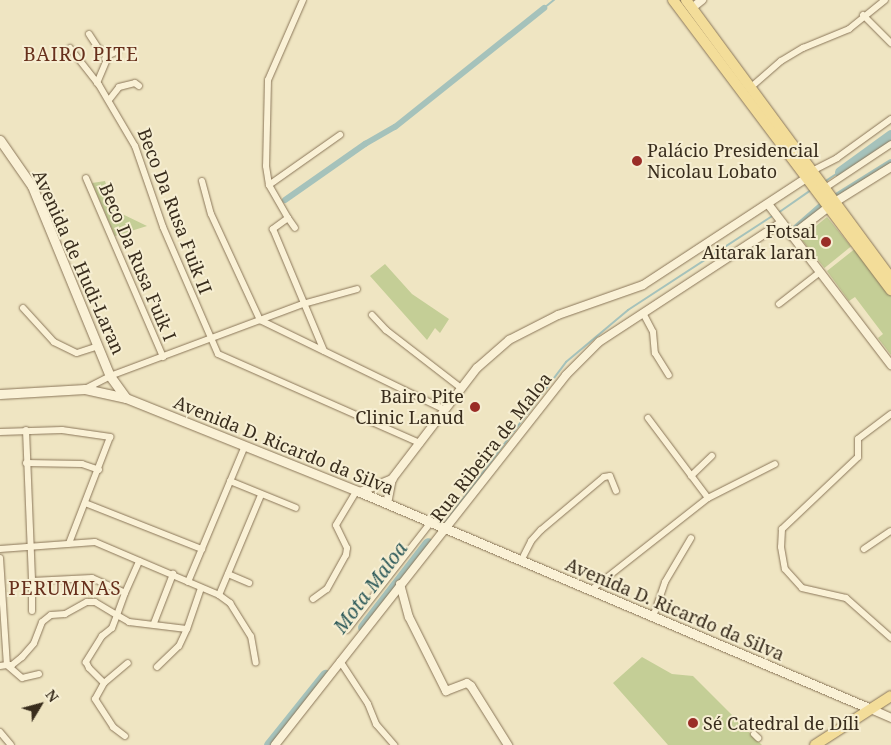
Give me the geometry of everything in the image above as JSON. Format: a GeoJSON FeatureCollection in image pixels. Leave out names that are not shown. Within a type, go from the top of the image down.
{"type":"FeatureCollection","features":[{"type":"Feature","properties":{"kind":"main road"},"geometry":{"type":"LineString","coordinates":[[674,0],[811,174]]}},
{"type":"Feature","properties":{"kind":"main road"},"geometry":{"type":"LineString","coordinates":[[689,4],[811,174],[891,290]]}},
{"type":"Feature","properties":{"kind":"main road","name":"Avenida de Hudi-Laran"},"geometry":{"type":"LineString","coordinates":[[0,140],[32,186],[110,376],[126,398]]}},
{"type":"Feature","properties":{"kind":"main road"},"geometry":{"type":"LineString","coordinates":[[832,205],[891,278]]}},
{"type":"Feature","properties":{"kind":"main road","name":"Avenida D. Ricardo da Silva"},"geometry":{"type":"LineString","coordinates":[[0,394],[85,389],[126,398],[445,527],[653,618],[871,710]]}},
{"type":"Feature","properties":{"kind":"main road"},"geometry":{"type":"LineString","coordinates":[[815,745],[891,696]]}},
{"type":"Feature","properties":{"kind":"street"},"geometry":{"type":"LineString","coordinates":[[295,228],[269,185],[266,166],[268,80],[303,0]]}},
{"type":"Feature","properties":{"kind":"street"},"geometry":{"type":"LineString","coordinates":[[689,4],[702,0]]}},
{"type":"Feature","properties":{"kind":"street"},"geometry":{"type":"LineString","coordinates":[[750,88],[781,61],[810,44],[849,29],[863,15],[885,0]]}},
{"type":"Feature","properties":{"kind":"street"},"geometry":{"type":"LineString","coordinates":[[863,15],[891,43]]}},
{"type":"Feature","properties":{"kind":"street"},"geometry":{"type":"LineString","coordinates":[[89,34],[98,48],[107,53],[99,85],[112,91]]}},
{"type":"Feature","properties":{"kind":"street","name":"Beco Da Rusa Fuik II"},"geometry":{"type":"LineString","coordinates":[[70,48],[109,100],[135,146],[160,218],[209,340]]}},
{"type":"Feature","properties":{"kind":"street"},"geometry":{"type":"LineString","coordinates":[[105,63],[109,55],[118,51]]}},
{"type":"Feature","properties":{"kind":"street"},"geometry":{"type":"LineString","coordinates":[[109,100],[112,91],[127,84],[135,83],[139,86]]}},
{"type":"Feature","properties":{"kind":"street"},"geometry":{"type":"LineString","coordinates":[[387,504],[392,479],[476,368],[509,340],[558,315],[642,285],[769,205],[891,119]]}},
{"type":"Feature","properties":{"kind":"street"},"geometry":{"type":"LineString","coordinates":[[269,185],[340,135]]}},
{"type":"Feature","properties":{"kind":"street"},"geometry":{"type":"LineString","coordinates":[[821,190],[891,144]]}},
{"type":"Feature","properties":{"kind":"street"},"geometry":{"type":"LineString","coordinates":[[791,236],[832,205],[891,167]]}},
{"type":"Feature","properties":{"kind":"street","name":"Beco Da Rusa Fuik I"},"geometry":{"type":"LineString","coordinates":[[86,178],[163,357]]}},
{"type":"Feature","properties":{"kind":"street"},"geometry":{"type":"LineString","coordinates":[[202,181],[211,214],[260,320],[445,410]]}},
{"type":"Feature","properties":{"kind":"street"},"geometry":{"type":"LineString","coordinates":[[769,205],[891,364]]}},
{"type":"Feature","properties":{"kind":"street"},"geometry":{"type":"LineString","coordinates":[[288,218],[273,229],[324,350]]}},
{"type":"Feature","properties":{"kind":"street","name":"Rua Ribeira de Maloa"},"geometry":{"type":"LineString","coordinates":[[275,745],[566,375],[599,342],[781,223]]}},
{"type":"Feature","properties":{"kind":"street"},"geometry":{"type":"LineString","coordinates":[[779,304],[820,273]]}},
{"type":"Feature","properties":{"kind":"street"},"geometry":{"type":"LineString","coordinates":[[85,389],[110,376],[260,320],[304,304],[357,289]]}},
{"type":"Feature","properties":{"kind":"street"},"geometry":{"type":"LineString","coordinates":[[24,308],[54,342],[77,353],[99,346]]}},
{"type":"Feature","properties":{"kind":"street"},"geometry":{"type":"LineString","coordinates":[[642,313],[653,332],[655,353],[670,375]]}},
{"type":"Feature","properties":{"kind":"street"},"geometry":{"type":"LineString","coordinates":[[372,315],[386,330],[461,388]]}},
{"type":"Feature","properties":{"kind":"street"},"geometry":{"type":"LineString","coordinates":[[209,340],[218,354],[420,443]]}},
{"type":"Feature","properties":{"kind":"street"},"geometry":{"type":"LineString","coordinates":[[891,414],[858,439],[858,457],[782,529],[784,570],[802,588],[846,598],[891,638]]}},
{"type":"Feature","properties":{"kind":"street"},"geometry":{"type":"LineString","coordinates":[[648,418],[708,498]]}},
{"type":"Feature","properties":{"kind":"street"},"geometry":{"type":"LineString","coordinates":[[26,430],[32,611]]}},
{"type":"Feature","properties":{"kind":"street"},"geometry":{"type":"LineString","coordinates":[[0,432],[26,430],[107,434],[111,440],[69,543]]}},
{"type":"Feature","properties":{"kind":"street"},"geometry":{"type":"LineString","coordinates":[[188,582],[244,446]]}},
{"type":"Feature","properties":{"kind":"street"},"geometry":{"type":"LineString","coordinates":[[691,476],[712,456]]}},
{"type":"Feature","properties":{"kind":"street"},"geometry":{"type":"LineString","coordinates":[[26,463],[82,464],[99,470]]}},
{"type":"Feature","properties":{"kind":"street"},"geometry":{"type":"LineString","coordinates":[[591,590],[708,498],[775,464]]}},
{"type":"Feature","properties":{"kind":"street"},"geometry":{"type":"LineString","coordinates":[[521,561],[531,541],[541,530],[604,477],[610,476],[616,491]]}},
{"type":"Feature","properties":{"kind":"street"},"geometry":{"type":"LineString","coordinates":[[313,599],[327,589],[346,555],[347,548],[336,526],[358,491],[392,479]]}},
{"type":"Feature","properties":{"kind":"street"},"geometry":{"type":"LineString","coordinates":[[230,481],[296,508]]}},
{"type":"Feature","properties":{"kind":"street"},"geometry":{"type":"LineString","coordinates":[[219,595],[261,495]]}},
{"type":"Feature","properties":{"kind":"street"},"geometry":{"type":"LineString","coordinates":[[86,503],[202,549]]}},
{"type":"Feature","properties":{"kind":"street"},"geometry":{"type":"LineString","coordinates":[[347,630],[431,522]]}},
{"type":"Feature","properties":{"kind":"street"},"geometry":{"type":"LineString","coordinates":[[864,549],[891,531]]}},
{"type":"Feature","properties":{"kind":"street"},"geometry":{"type":"LineString","coordinates":[[653,618],[668,576],[691,538]]}},
{"type":"Feature","properties":{"kind":"street"},"geometry":{"type":"LineString","coordinates":[[0,549],[95,542],[173,574],[219,595],[230,603],[251,636],[256,663]]}},
{"type":"Feature","properties":{"kind":"street"},"geometry":{"type":"LineString","coordinates":[[0,558],[3,665]]}},
{"type":"Feature","properties":{"kind":"street"},"geometry":{"type":"LineString","coordinates":[[104,683],[86,662],[102,636],[112,628],[139,561]]}},
{"type":"Feature","properties":{"kind":"street"},"geometry":{"type":"LineString","coordinates":[[154,623],[173,574]]}},
{"type":"Feature","properties":{"kind":"street"},"geometry":{"type":"LineString","coordinates":[[228,574],[249,583]]}},
{"type":"Feature","properties":{"kind":"street"},"geometry":{"type":"LineString","coordinates":[[32,581],[92,578],[125,593]]}},
{"type":"Feature","properties":{"kind":"street"},"geometry":{"type":"LineString","coordinates":[[400,584],[409,617],[446,690],[467,683],[471,686],[508,745]]}},
{"type":"Feature","properties":{"kind":"street"},"geometry":{"type":"LineString","coordinates":[[157,667],[179,646],[201,588]]}},
{"type":"Feature","properties":{"kind":"street"},"geometry":{"type":"LineString","coordinates":[[3,665],[12,665],[22,657],[34,643],[42,622],[51,615],[65,614],[87,602],[94,602],[129,622],[154,623],[187,629]]}},
{"type":"Feature","properties":{"kind":"street"},"geometry":{"type":"LineString","coordinates":[[340,661],[368,704],[376,724],[394,745]]}},
{"type":"Feature","properties":{"kind":"street"},"geometry":{"type":"LineString","coordinates":[[125,736],[113,728],[95,700],[104,683],[128,663]]}},
{"type":"Feature","properties":{"kind":"street"},"geometry":{"type":"LineString","coordinates":[[3,665],[22,678],[39,674]]}},
{"type":"Feature","properties":{"kind":"street","name":"Avenida D. Ricardo da Silva"},"geometry":{"type":"LineString","coordinates":[[871,710],[891,718]]}},
{"type":"Feature","properties":{"kind":"street"},"geometry":{"type":"LineString","coordinates":[[0,732],[11,745]]}},
{"type":"Feature","properties":{"kind":"green space"},"geometry":{"type":"Polygon","coordinates":[[[105,181],[110,198],[118,212],[147,226],[115,236],[92,183],[105,181]]]}},
{"type":"Feature","properties":{"kind":"green space","name":"Fotsal Aitarak laran"},"geometry":{"type":"Polygon","coordinates":[[[827,217],[851,247],[824,268],[801,238],[827,217]]]}},
{"type":"Feature","properties":{"kind":"green space"},"geometry":{"type":"Polygon","coordinates":[[[856,248],[891,295],[891,355],[878,338],[883,334],[855,297],[849,301],[827,271],[856,248]]]}},
{"type":"Feature","properties":{"kind":"green space"},"geometry":{"type":"Polygon","coordinates":[[[385,264],[412,294],[449,319],[440,333],[435,328],[427,340],[370,276],[385,264]]]}},
{"type":"Feature","properties":{"kind":"green space"},"geometry":{"type":"Polygon","coordinates":[[[642,657],[672,674],[693,676],[762,745],[668,745],[613,683],[642,657]]]}},
{"type":"Feature","properties":{"kind":"waterway"},"geometry":{"type":"LineString","coordinates":[[544,8],[554,0]]}},
{"type":"Feature","properties":{"kind":"waterway"},"geometry":{"type":"LineString","coordinates":[[285,200],[365,144],[395,127],[544,8]]}},
{"type":"Feature","properties":{"kind":"waterway","name":"Mota Maloa"},"geometry":{"type":"LineString","coordinates":[[840,172],[891,135]]}},
{"type":"Feature","properties":{"kind":"waterway","name":"Mota Maloa"},"geometry":{"type":"LineString","coordinates":[[824,182],[891,138]]}},
{"type":"Feature","properties":{"kind":"waterway"},"geometry":{"type":"LineString","coordinates":[[833,198],[891,162]]}},
{"type":"Feature","properties":{"kind":"waterway"},"geometry":{"type":"LineString","coordinates":[[778,213],[811,190]]}},
{"type":"Feature","properties":{"kind":"waterway"},"geometry":{"type":"LineString","coordinates":[[793,230],[824,203]]}},
{"type":"Feature","properties":{"kind":"waterway"},"geometry":{"type":"LineString","coordinates":[[444,524],[566,362],[628,310],[774,215]]}},
{"type":"Feature","properties":{"kind":"waterway","name":"Mota Maloa"},"geometry":{"type":"LineString","coordinates":[[363,627],[428,543]]}},
{"type":"Feature","properties":{"kind":"waterway","name":"Mota Maloa"},"geometry":{"type":"LineString","coordinates":[[269,745],[325,675]]}},
{"type":"Feature","properties":{"kind":"place","name":"Palácio Presidencial Nicolau Lobato"},"geometry":{"type":"Point","coordinates":[637,161]}},
{"type":"Feature","properties":{"kind":"place","name":"Fotsal Aitarak laran"},"geometry":{"type":"Point","coordinates":[826,242]}},
{"type":"Feature","properties":{"kind":"place","name":"Bairo Pite Clinic Lanud"},"geometry":{"type":"Point","coordinates":[475,407]}},
{"type":"Feature","properties":{"kind":"place","name":"Sé Catedral de Díli"},"geometry":{"type":"Point","coordinates":[693,723]}},
{"type":"Feature","properties":{"kind":"district","name":"BAIRO PITE"},"geometry":{"type":"Point","coordinates":[81,55]}},
{"type":"Feature","properties":{"kind":"district","name":"PERUMNAS"},"geometry":{"type":"Point","coordinates":[65,589]}}]}
